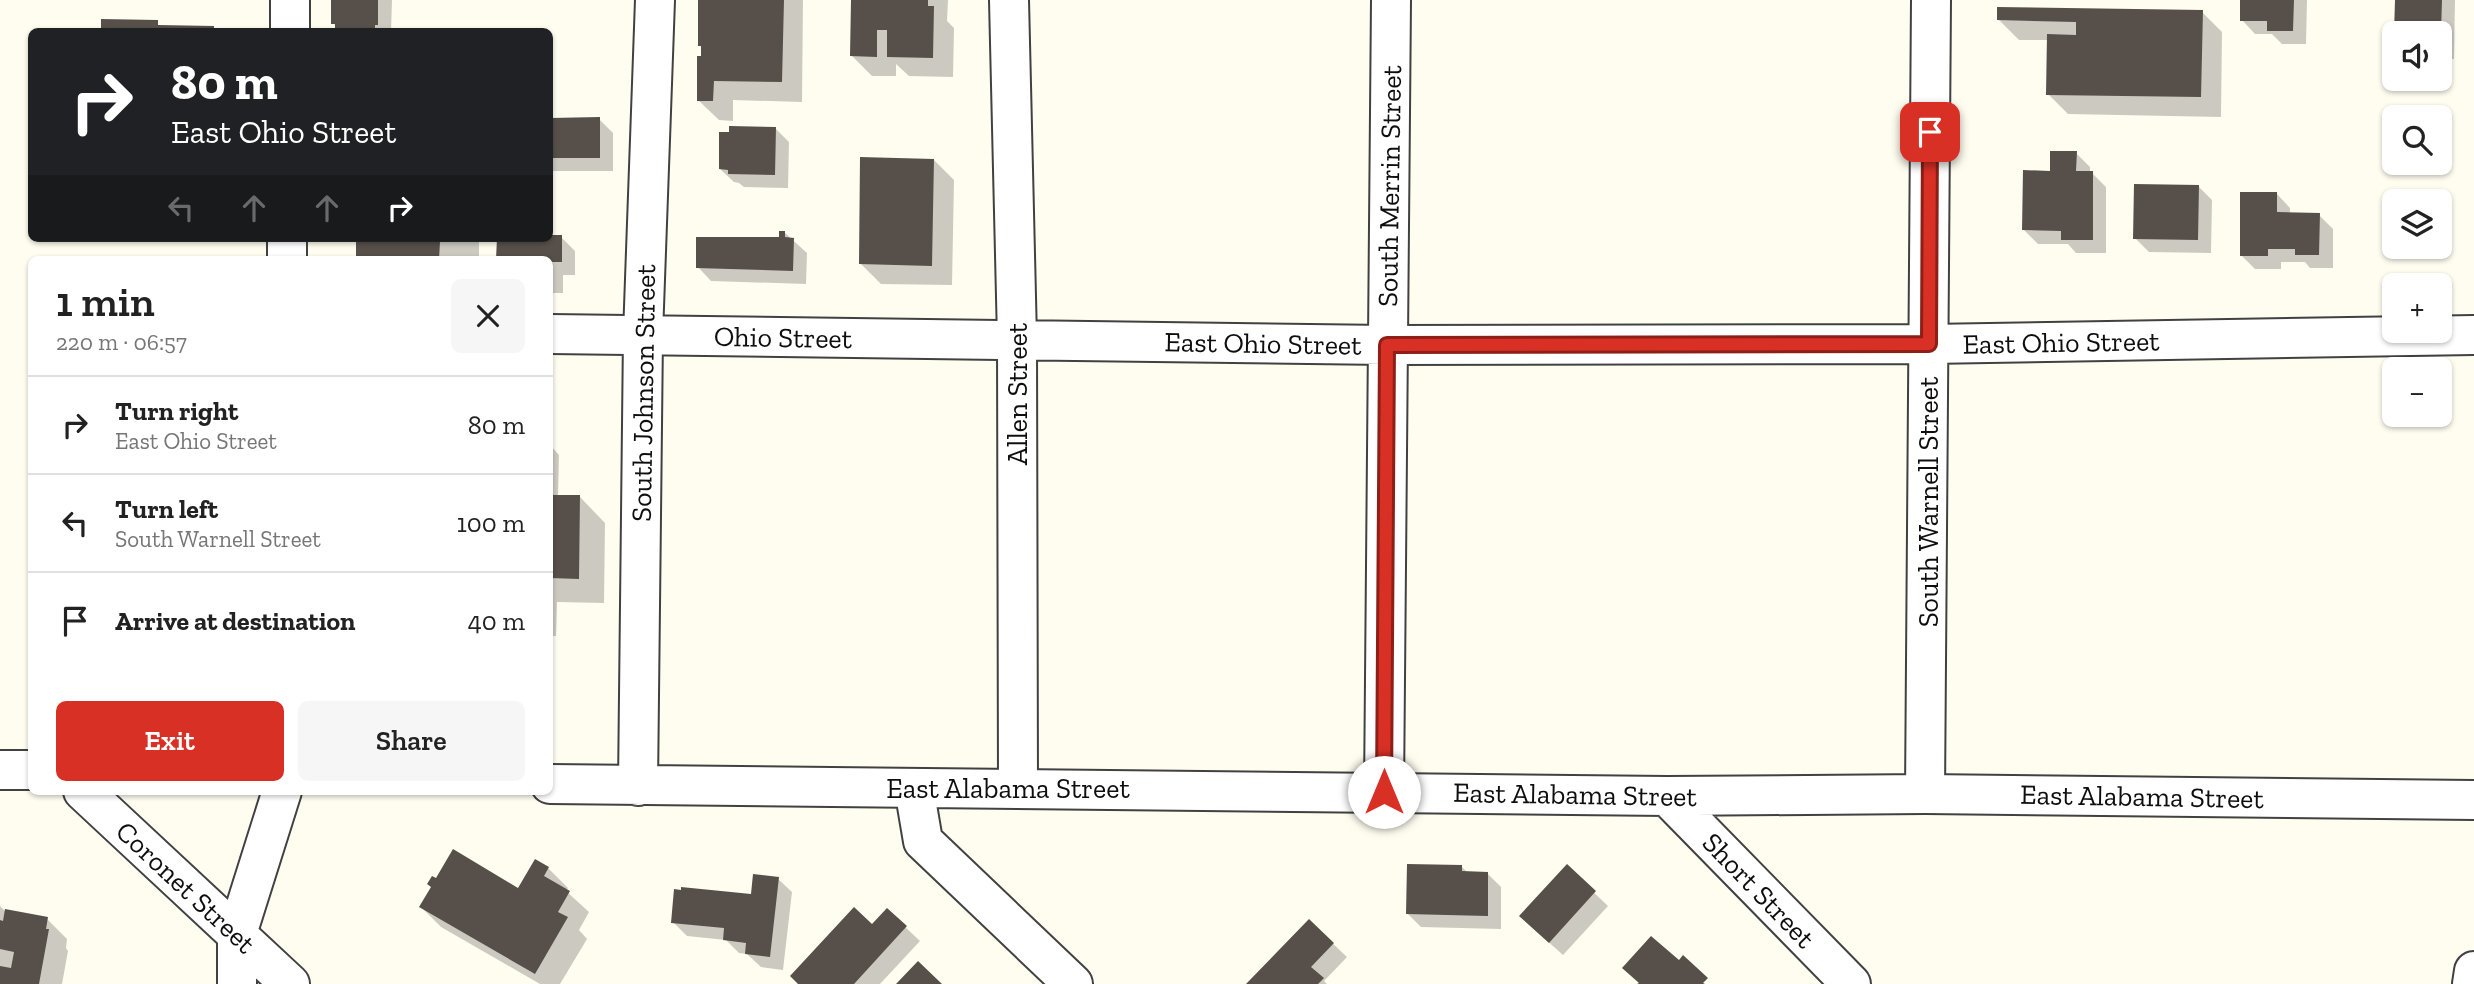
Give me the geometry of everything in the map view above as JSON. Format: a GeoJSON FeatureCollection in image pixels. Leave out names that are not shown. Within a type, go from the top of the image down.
{"type":"FeatureCollection","features":[{"type":"Feature","properties":{"kind":"street"},"geometry":{"type":"LineString","coordinates":[[290,0],[290,28]]}},
{"type":"Feature","properties":{"kind":"street","name":"South Johnson Street"},"geometry":{"type":"LineString","coordinates":[[638,786],[643,335],[655,0]]}},
{"type":"Feature","properties":{"kind":"street","name":"Allen Street"},"geometry":{"type":"LineString","coordinates":[[1009,0],[1017,339],[1018,788]]}},
{"type":"Feature","properties":{"kind":"street","name":"South Merrin Street"},"geometry":{"type":"LineString","coordinates":[[1384,792],[1391,0]]}},
{"type":"Feature","properties":{"kind":"street","name":"South Warnell Street"},"geometry":{"type":"LineString","coordinates":[[1925,794],[1931,0]]}},
{"type":"Feature","properties":{"kind":"street","name":"Ohio Street"},"geometry":{"type":"LineString","coordinates":[[553,334],[1017,339]]}},
{"type":"Feature","properties":{"kind":"street","name":"East Ohio Street"},"geometry":{"type":"LineString","coordinates":[[1017,339],[1387,345],[1929,344],[2474,335]]}},
{"type":"Feature","properties":{"kind":"street"},"geometry":{"type":"LineString","coordinates":[[0,770],[28,770]]}},
{"type":"Feature","properties":{"kind":"street","name":"East Alabama Street"},"geometry":{"type":"LineString","coordinates":[[553,784],[1667,796],[1925,794],[2474,800]]}},
{"type":"Feature","properties":{"kind":"street"},"geometry":{"type":"LineString","coordinates":[[914,788],[923,841],[1073,984]]}},
{"type":"Feature","properties":{"kind":"street","name":"Coronet Street"},"geometry":{"type":"LineString","coordinates":[[86,795],[290,984]]}},
{"type":"Feature","properties":{"kind":"street"},"geometry":{"type":"LineString","coordinates":[[236,984],[237,934],[281,795]]}},
{"type":"Feature","properties":{"kind":"street","name":"Short Street"},"geometry":{"type":"LineString","coordinates":[[1667,796],[1851,984]]}},
{"type":"Feature","properties":{"kind":"street"},"geometry":{"type":"LineString","coordinates":[[2472,984],[2474,971]]}},
{"type":"Feature","properties":{"kind":"building"},"geometry":{"type":"Polygon","coordinates":[[[331,0],[378,0],[378,25],[375,25],[375,28],[335,28],[335,24],[331,24],[331,0]]]}},
{"type":"Feature","properties":{"kind":"building"},"geometry":{"type":"Polygon","coordinates":[[[698,0],[784,0],[782,82],[714,81],[713,101],[697,101],[697,56],[701,56],[701,46],[698,46],[698,0]]]}},
{"type":"Feature","properties":{"kind":"building"},"geometry":{"type":"Polygon","coordinates":[[[851,0],[928,0],[928,6],[934,6],[933,58],[887,57],[887,30],[877,30],[877,57],[850,56],[851,0]]]}},
{"type":"Feature","properties":{"kind":"building"},"geometry":{"type":"Polygon","coordinates":[[[2240,0],[2294,0],[2293,31],[2267,31],[2267,21],[2240,21],[2240,0]]]}},
{"type":"Feature","properties":{"kind":"building"},"geometry":{"type":"Polygon","coordinates":[[[2395,0],[2442,0],[2441,21],[2394,21],[2395,0]]]}},
{"type":"Feature","properties":{"kind":"building"},"geometry":{"type":"Polygon","coordinates":[[[1997,7],[2203,10],[2201,97],[2046,95],[2047,34],[2076,35],[2076,22],[1997,20],[1997,7]]]}},
{"type":"Feature","properties":{"kind":"building"},"geometry":{"type":"Polygon","coordinates":[[[101,19],[158,20],[158,25],[214,26],[214,28],[101,28],[101,19]]]}},
{"type":"Feature","properties":{"kind":"building"},"geometry":{"type":"Polygon","coordinates":[[[600,117],[600,158],[553,158],[553,118],[600,117]]]}},
{"type":"Feature","properties":{"kind":"building"},"geometry":{"type":"Polygon","coordinates":[[[729,126],[776,127],[775,175],[728,174],[728,170],[719,169],[719,132],[729,132],[729,126]]]}},
{"type":"Feature","properties":{"kind":"building"},"geometry":{"type":"Polygon","coordinates":[[[2050,151],[2077,151],[2076,171],[2093,171],[2093,240],[2061,240],[2061,231],[2022,230],[2023,170],[2050,171],[2050,151]]]}},
{"type":"Feature","properties":{"kind":"building"},"geometry":{"type":"Polygon","coordinates":[[[860,157],[934,159],[932,266],[859,264],[860,157]]]}},
{"type":"Feature","properties":{"kind":"building"},"geometry":{"type":"Polygon","coordinates":[[[2134,184],[2199,185],[2198,240],[2133,239],[2134,184]]]}},
{"type":"Feature","properties":{"kind":"building"},"geometry":{"type":"Polygon","coordinates":[[[2240,192],[2277,192],[2277,212],[2320,213],[2319,255],[2295,255],[2295,249],[2268,249],[2268,256],[2240,256],[2240,192]]]}},
{"type":"Feature","properties":{"kind":"building"},"geometry":{"type":"Polygon","coordinates":[[[779,231],[785,231],[785,237],[794,238],[793,271],[696,268],[696,237],[779,237],[779,231]]]}},
{"type":"Feature","properties":{"kind":"building"},"geometry":{"type":"Polygon","coordinates":[[[553,235],[562,235],[562,262],[553,262],[553,256],[496,256],[497,242],[553,242],[553,235]]]}},
{"type":"Feature","properties":{"kind":"building"},"geometry":{"type":"Polygon","coordinates":[[[356,242],[440,242],[439,256],[356,256],[356,242]]]}},
{"type":"Feature","properties":{"kind":"building"},"geometry":{"type":"Polygon","coordinates":[[[553,495],[580,495],[579,579],[553,578],[553,495]]]}},
{"type":"Feature","properties":{"kind":"building"},"geometry":{"type":"Polygon","coordinates":[[[453,849],[518,888],[535,859],[549,867],[544,876],[570,891],[558,912],[568,917],[535,974],[419,907],[431,887],[427,884],[432,876],[436,878],[453,849]]]}},
{"type":"Feature","properties":{"kind":"building"},"geometry":{"type":"Polygon","coordinates":[[[1407,864],[1462,865],[1462,871],[1488,872],[1488,916],[1406,914],[1407,864]]]}},
{"type":"Feature","properties":{"kind":"building"},"geometry":{"type":"Polygon","coordinates":[[[1567,864],[1596,891],[1549,943],[1519,916],[1567,864]]]}},
{"type":"Feature","properties":{"kind":"building"},"geometry":{"type":"Polygon","coordinates":[[[753,874],[779,877],[770,957],[745,954],[746,943],[723,940],[724,928],[671,923],[674,889],[681,890],[681,887],[751,894],[753,874]]]}},
{"type":"Feature","properties":{"kind":"building"},"geometry":{"type":"Polygon","coordinates":[[[854,907],[872,924],[887,908],[907,926],[854,984],[798,984],[790,976],[854,907]]]}},
{"type":"Feature","properties":{"kind":"building"},"geometry":{"type":"Polygon","coordinates":[[[5,909],[48,917],[46,929],[49,929],[39,984],[0,984],[0,966],[11,968],[14,952],[0,949],[0,920],[3,921],[5,909]]]}},
{"type":"Feature","properties":{"kind":"building"},"geometry":{"type":"Polygon","coordinates":[[[1309,919],[1334,943],[1311,967],[1324,978],[1318,984],[1246,984],[1309,919]]]}},
{"type":"Feature","properties":{"kind":"building"},"geometry":{"type":"Polygon","coordinates":[[[1651,936],[1679,960],[1683,955],[1708,978],[1703,983],[1705,984],[1637,984],[1639,983],[1622,968],[1651,936]]]}},
{"type":"Feature","properties":{"kind":"building"},"geometry":{"type":"Polygon","coordinates":[[[918,961],[942,984],[896,984],[918,961]]]}},
{"type":"Feature","properties":{"kind":"route"},"geometry":{"type":"LineString","coordinates":[[1384,792],[1387,345],[1929,344],[1930,132]]}}]}
